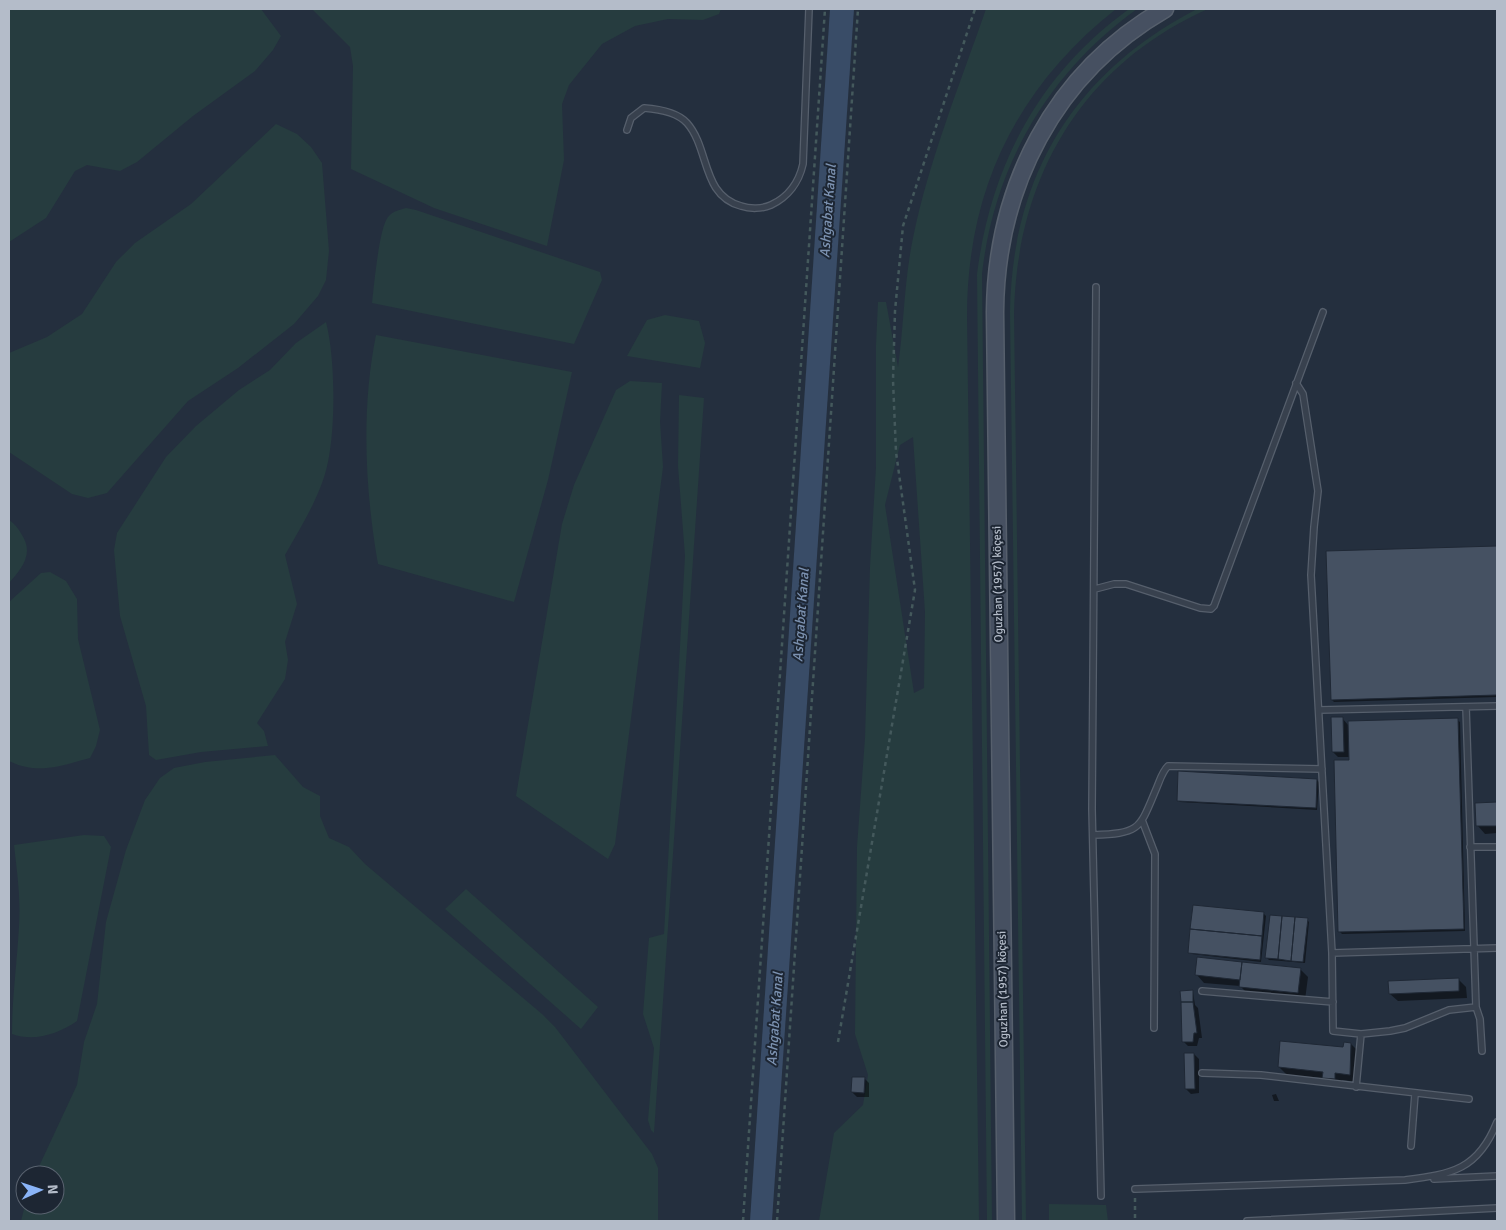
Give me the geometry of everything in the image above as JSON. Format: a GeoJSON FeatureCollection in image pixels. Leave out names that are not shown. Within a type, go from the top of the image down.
{"type":"FeatureCollection","features":[{"type":"Feature","properties":{"kind":"main road","name":"Oguzhan (1957) köçesi"},"geometry":{"type":"LineString","coordinates":[[1006,1221],[995,312],[998,253],[1006,216],[1018,181],[1030,152],[1055,111],[1100,58],[1129,32],[1165,9]]}},
{"type":"Feature","properties":{"kind":"lane"},"geometry":{"type":"LineString","coordinates":[[626,130],[631,118],[644,108],[656,109],[677,116],[686,122],[695,136],[720,195],[729,202],[750,208],[770,206],[793,188],[800,176],[803,164],[809,9]]}},
{"type":"Feature","properties":{"kind":"lane"},"geometry":{"type":"LineString","coordinates":[[1096,287],[1093,835],[1101,1196]]}},
{"type":"Feature","properties":{"kind":"lane"},"geometry":{"type":"LineString","coordinates":[[1094,590],[1114,584],[1126,584],[1200,608],[1211,609],[1214,606],[1323,312]]}},
{"type":"Feature","properties":{"kind":"lane"},"geometry":{"type":"LineString","coordinates":[[1296,383],[1303,394],[1318,491],[1312,575],[1332,953],[1333,1031],[1361,1034],[1405,1028],[1449,1010],[1476,1007]]}},
{"type":"Feature","properties":{"kind":"lane"},"geometry":{"type":"LineString","coordinates":[[1319,710],[1497,706]]}},
{"type":"Feature","properties":{"kind":"lane"},"geometry":{"type":"LineString","coordinates":[[1466,707],[1476,1007],[1480,1019],[1482,1051]]}},
{"type":"Feature","properties":{"kind":"lane"},"geometry":{"type":"LineString","coordinates":[[1093,835],[1126,834],[1134,830],[1142,820],[1168,766],[1322,769]]}},
{"type":"Feature","properties":{"kind":"lane"},"geometry":{"type":"LineString","coordinates":[[1142,820],[1155,854],[1154,1028]]}},
{"type":"Feature","properties":{"kind":"lane"},"geometry":{"type":"LineString","coordinates":[[1470,847],[1497,847]]}},
{"type":"Feature","properties":{"kind":"lane"},"geometry":{"type":"LineString","coordinates":[[1332,953],[1497,948]]}},
{"type":"Feature","properties":{"kind":"lane"},"geometry":{"type":"LineString","coordinates":[[1202,991],[1333,1002]]}},
{"type":"Feature","properties":{"kind":"lane"},"geometry":{"type":"LineString","coordinates":[[1356,1087],[1361,1034]]}},
{"type":"Feature","properties":{"kind":"lane"},"geometry":{"type":"LineString","coordinates":[[1202,1073],[1261,1075],[1469,1099]]}},
{"type":"Feature","properties":{"kind":"lane"},"geometry":{"type":"LineString","coordinates":[[1411,1146],[1414,1094]]}},
{"type":"Feature","properties":{"kind":"lane"},"geometry":{"type":"LineString","coordinates":[[1405,1180],[1435,1176],[1460,1168],[1476,1159],[1489,1143],[1497,1122]]}},
{"type":"Feature","properties":{"kind":"lane"},"geometry":{"type":"LineString","coordinates":[[1135,1189],[1497,1176]]}},
{"type":"Feature","properties":{"kind":"lane"},"geometry":{"type":"LineString","coordinates":[[1247,1221],[1497,1208]]}},
{"type":"Feature","properties":{"kind":"path"},"geometry":{"type":"LineString","coordinates":[[743,1221],[825,9]]}},
{"type":"Feature","properties":{"kind":"path"},"geometry":{"type":"LineString","coordinates":[[777,1221],[858,9]]}},
{"type":"Feature","properties":{"kind":"path"},"geometry":{"type":"LineString","coordinates":[[838,1042],[915,590],[896,452],[893,380],[895,311],[904,226],[975,9]]}},
{"type":"Feature","properties":{"kind":"path"},"geometry":{"type":"LineString","coordinates":[[1135,1189],[1136,1221]]}},
{"type":"Feature","properties":{"kind":"green space"},"geometry":{"type":"Polygon","coordinates":[[[9,9],[261,9],[281,36],[273,50],[255,71],[193,116],[137,162],[120,171],[87,165],[75,171],[46,218],[9,242],[9,9]]]}},
{"type":"Feature","properties":{"kind":"green space"},"geometry":{"type":"Polygon","coordinates":[[[312,9],[721,9],[719,14],[703,20],[668,19],[635,26],[602,44],[569,85],[562,104],[564,160],[547,246],[434,208],[351,169],[353,66],[350,47],[312,9]]]}},
{"type":"Feature","properties":{"kind":"green space"},"geometry":{"type":"Polygon","coordinates":[[[986,9],[1116,9],[1081,39],[1051,72],[1025,107],[1004,144],[988,184],[976,226],[969,270],[967,316],[979,1221],[819,1221],[834,1133],[863,1105],[868,1075],[855,1034],[857,847],[865,738],[870,567],[876,467],[878,302],[886,302],[898,367],[908,270],[920,209],[936,151],[986,9]],[[913,437],[900,445],[885,505],[914,693],[924,688],[925,612],[913,437]]]}},
{"type":"Feature","properties":{"kind":"green space"},"geometry":{"type":"Polygon","coordinates":[[[1129,9],[1137,9],[1105,34],[1077,62],[1052,92],[1031,125],[1013,160],[999,196],[988,234],[982,274],[992,1221],[987,1221],[977,274],[984,234],[994,196],[1008,159],[1024,125],[1045,93],[1069,63],[1097,35],[1129,9]]]}},
{"type":"Feature","properties":{"kind":"green space"},"geometry":{"type":"Polygon","coordinates":[[[1197,9],[1208,9],[1164,33],[1125,61],[1092,94],[1065,131],[1043,172],[1028,216],[1018,263],[1014,313],[1026,1221],[1022,1221],[1010,312],[1014,262],[1023,216],[1038,173],[1058,133],[1085,96],[1117,64],[1154,34],[1197,9]]]}},
{"type":"Feature","properties":{"kind":"green space"},"geometry":{"type":"Polygon","coordinates":[[[276,124],[297,134],[311,147],[322,163],[329,251],[326,280],[318,296],[294,324],[238,368],[188,401],[107,493],[88,498],[72,494],[9,452],[9,353],[47,337],[82,314],[116,262],[135,243],[191,204],[276,124]]]}},
{"type":"Feature","properties":{"kind":"green space"},"geometry":{"type":"Polygon","coordinates":[[[406,208],[600,272],[602,280],[574,344],[372,303],[377,258],[385,223],[392,213],[406,208]]]}},
{"type":"Feature","properties":{"kind":"green space"},"geometry":{"type":"Polygon","coordinates":[[[665,315],[699,321],[705,343],[700,368],[627,356],[647,320],[665,315]]]}},
{"type":"Feature","properties":{"kind":"green space"},"geometry":{"type":"Polygon","coordinates":[[[326,322],[332,358],[333,380],[330,448],[322,483],[305,520],[285,555],[297,604],[285,642],[288,660],[285,679],[257,723],[264,731],[268,746],[201,752],[156,760],[149,755],[146,706],[120,616],[114,550],[117,533],[166,457],[196,426],[239,390],[270,370],[296,343],[326,322]]]}},
{"type":"Feature","properties":{"kind":"green space"},"geometry":{"type":"Polygon","coordinates":[[[376,335],[572,372],[548,480],[514,602],[378,564],[370,507],[367,450],[368,392],[376,335]]]}},
{"type":"Feature","properties":{"kind":"green space"},"geometry":{"type":"Polygon","coordinates":[[[630,381],[662,383],[660,422],[663,467],[615,844],[608,859],[516,796],[562,524],[574,485],[616,390],[630,381]]]}},
{"type":"Feature","properties":{"kind":"green space"},"geometry":{"type":"Polygon","coordinates":[[[679,395],[704,398],[654,1133],[648,1120],[654,1048],[643,1014],[649,938],[664,934],[685,556],[678,466],[679,395]]]}},
{"type":"Feature","properties":{"kind":"green space"},"geometry":{"type":"Polygon","coordinates":[[[9,520],[21,533],[27,548],[27,555],[22,566],[9,583],[9,520]]]}},
{"type":"Feature","properties":{"kind":"green space"},"geometry":{"type":"Polygon","coordinates":[[[50,572],[66,581],[77,599],[78,639],[100,730],[96,746],[90,758],[49,768],[29,768],[9,761],[9,602],[41,573],[50,572]]]}},
{"type":"Feature","properties":{"kind":"green space"},"geometry":{"type":"Polygon","coordinates":[[[275,755],[303,787],[320,796],[320,816],[329,838],[349,847],[365,864],[555,1027],[652,1154],[658,1168],[658,1221],[21,1221],[22,1215],[65,1215],[65,1165],[40,1165],[77,1085],[84,1042],[97,1004],[106,922],[126,850],[145,800],[160,778],[174,768],[205,762],[275,755]]]}},
{"type":"Feature","properties":{"kind":"green space"},"geometry":{"type":"Polygon","coordinates":[[[84,835],[104,836],[111,847],[77,1021],[62,1030],[37,1037],[12,1034],[19,916],[14,845],[84,835]]]}},
{"type":"Feature","properties":{"kind":"green space"},"geometry":{"type":"Polygon","coordinates":[[[466,889],[598,1007],[581,1029],[445,909],[466,889]]]}},
{"type":"Feature","properties":{"kind":"green space"},"geometry":{"type":"Polygon","coordinates":[[[1049,1204],[1106,1205],[1108,1221],[1049,1221],[1049,1204]]]}},
{"type":"Feature","properties":{"kind":"water","name":"Ashgabat Kanal"},"geometry":{"type":"Polygon","coordinates":[[[830,9],[854,9],[772,1221],[750,1221],[830,9]]]}},
{"type":"Feature","properties":{"kind":"building"},"geometry":{"type":"Polygon","coordinates":[[[1497,546],[1497,695],[1331,700],[1326,551],[1497,546]]]}},
{"type":"Feature","properties":{"kind":"building"},"geometry":{"type":"Polygon","coordinates":[[[1331,717],[1343,717],[1344,752],[1332,752],[1331,717]]]}},
{"type":"Feature","properties":{"kind":"building"},"geometry":{"type":"Polygon","coordinates":[[[1458,718],[1464,929],[1338,932],[1334,760],[1349,760],[1348,721],[1458,718]]]}},
{"type":"Feature","properties":{"kind":"building"},"geometry":{"type":"Polygon","coordinates":[[[1178,771],[1317,779],[1316,808],[1177,801],[1178,771]]]}},
{"type":"Feature","properties":{"kind":"building"},"geometry":{"type":"Polygon","coordinates":[[[1497,802],[1497,826],[1476,826],[1475,803],[1497,802]]]}},
{"type":"Feature","properties":{"kind":"building"},"geometry":{"type":"Polygon","coordinates":[[[1193,905],[1264,912],[1262,936],[1190,929],[1193,905]]]}},
{"type":"Feature","properties":{"kind":"building"},"geometry":{"type":"Polygon","coordinates":[[[1270,915],[1282,916],[1278,959],[1265,958],[1270,915]]]}},
{"type":"Feature","properties":{"kind":"building"},"geometry":{"type":"Polygon","coordinates":[[[1282,916],[1295,917],[1291,961],[1278,959],[1282,916]]]}},
{"type":"Feature","properties":{"kind":"building"},"geometry":{"type":"Polygon","coordinates":[[[1295,917],[1308,918],[1303,962],[1291,961],[1295,917]]]}},
{"type":"Feature","properties":{"kind":"building"},"geometry":{"type":"Polygon","coordinates":[[[1190,929],[1262,936],[1260,960],[1188,953],[1190,929]]]}},
{"type":"Feature","properties":{"kind":"building"},"geometry":{"type":"Polygon","coordinates":[[[1197,957],[1242,962],[1240,980],[1195,975],[1197,957]]]}},
{"type":"Feature","properties":{"kind":"building"},"geometry":{"type":"Polygon","coordinates":[[[1242,962],[1301,968],[1298,993],[1239,987],[1242,962]]]}},
{"type":"Feature","properties":{"kind":"building"},"geometry":{"type":"Polygon","coordinates":[[[1459,978],[1459,991],[1389,994],[1388,981],[1459,978]]]}},
{"type":"Feature","properties":{"kind":"building"},"geometry":{"type":"Polygon","coordinates":[[[1193,990],[1193,1002],[1181,1002],[1180,991],[1193,990]]]}},
{"type":"Feature","properties":{"kind":"building"},"geometry":{"type":"Polygon","coordinates":[[[1181,1002],[1193,1002],[1197,1033],[1194,1033],[1193,1042],[1182,1042],[1181,1002]]]}},
{"type":"Feature","properties":{"kind":"building"},"geometry":{"type":"Polygon","coordinates":[[[1280,1041],[1343,1047],[1344,1042],[1351,1043],[1350,1075],[1335,1073],[1335,1079],[1322,1078],[1323,1072],[1278,1067],[1280,1041]]]}},
{"type":"Feature","properties":{"kind":"building"},"geometry":{"type":"Polygon","coordinates":[[[1184,1053],[1194,1053],[1195,1089],[1185,1089],[1184,1053]]]}},
{"type":"Feature","properties":{"kind":"building"},"geometry":{"type":"Polygon","coordinates":[[[852,1077],[865,1077],[864,1093],[851,1092],[852,1077]]]}}]}
